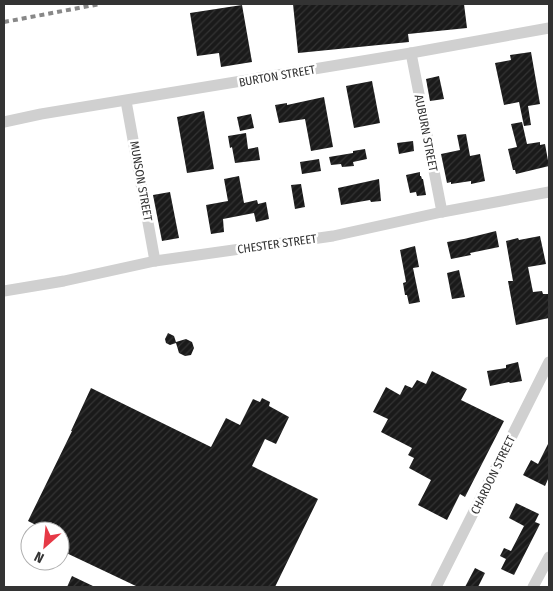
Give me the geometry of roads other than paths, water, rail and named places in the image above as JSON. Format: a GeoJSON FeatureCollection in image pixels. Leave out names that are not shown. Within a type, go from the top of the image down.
{"type":"FeatureCollection","features":[{"type":"Feature","properties":{"kind":"street","name":"BURTON STREET"},"geometry":{"type":"LineString","coordinates":[[4,122],[549,28]]}},
{"type":"Feature","properties":{"kind":"street","name":"AUBURN STREET"},"geometry":{"type":"LineString","coordinates":[[411,53],[442,212]]}},
{"type":"Feature","properties":{"kind":"street","name":"MUNSON STREET"},"geometry":{"type":"LineString","coordinates":[[126,101],[156,261]]}},
{"type":"Feature","properties":{"kind":"street","name":"CHESTER STREET"},"geometry":{"type":"LineString","coordinates":[[4,291],[156,261],[334,236],[442,212],[549,192]]}},
{"type":"Feature","properties":{"kind":"street","name":"CHARDON STREET"},"geometry":{"type":"LineString","coordinates":[[436,587],[549,362]]}},
{"type":"Feature","properties":{"kind":"street"},"geometry":{"type":"LineString","coordinates":[[534,587],[549,557]]}},
{"type":"Feature","properties":{"kind":"railway"},"geometry":{"type":"LineString","coordinates":[[4,22],[100,4]]}}]}
